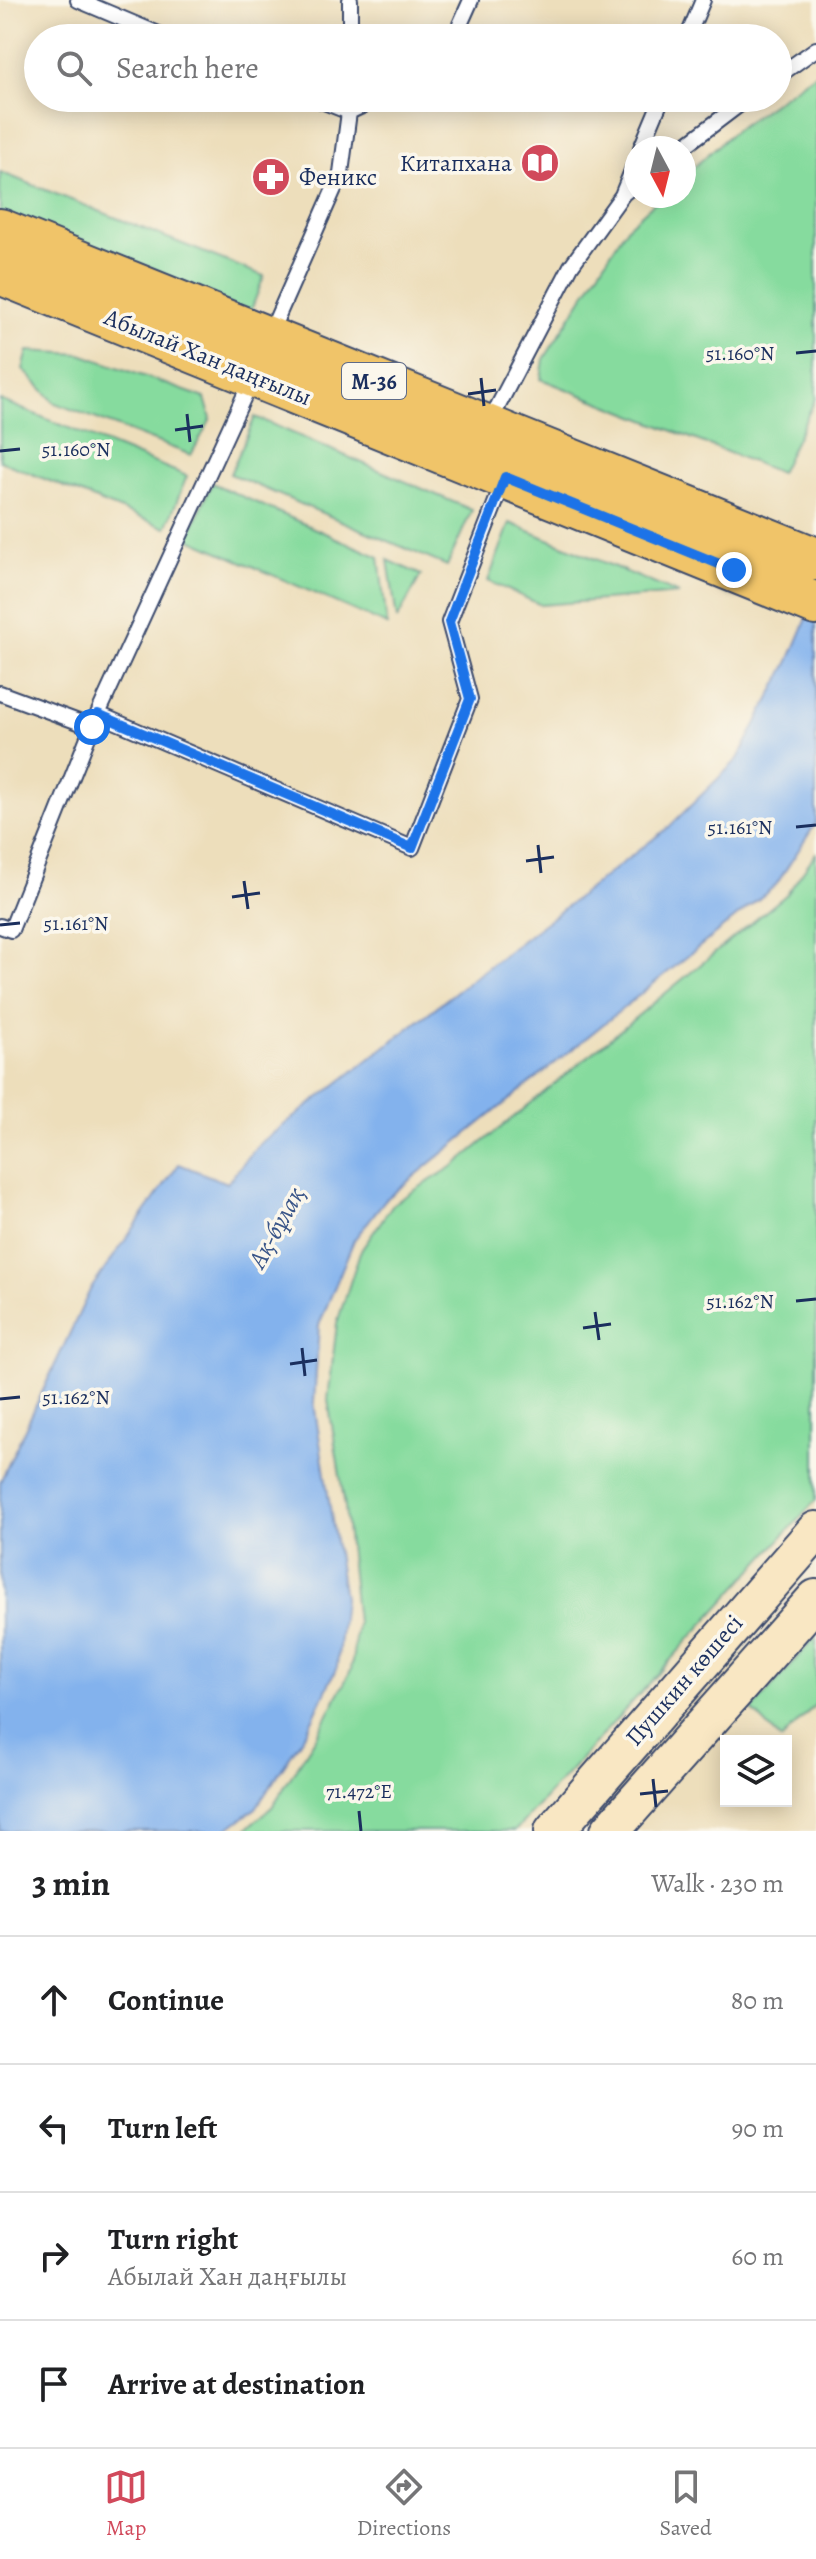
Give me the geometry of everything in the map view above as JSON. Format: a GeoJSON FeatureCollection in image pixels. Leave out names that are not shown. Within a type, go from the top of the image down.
{"type":"FeatureCollection","features":[{"type":"Feature","properties":{"kind":"main road","name":"Абылай Хан даңғылы"},"geometry":{"type":"LineString","coordinates":[[0,230],[484,426],[741,551],[816,604]]}},
{"type":"Feature","properties":{"kind":"main road","name":"Абылай Хан даңғылы"},"geometry":{"type":"LineString","coordinates":[[0,273],[505,477],[741,551],[816,559]]}},
{"type":"Feature","properties":{"kind":"main road","name":"Пушкин көшесі"},"geometry":{"type":"LineString","coordinates":[[554,1831],[816,1531]]}},
{"type":"Feature","properties":{"kind":"main road","name":"Пушкин көшесі"},"geometry":{"type":"LineString","coordinates":[[610,1831],[816,1599]]}},
{"type":"Feature","properties":{"kind":"lane"},"geometry":{"type":"LineString","coordinates":[[78,0],[135,24]]}},
{"type":"Feature","properties":{"kind":"lane"},"geometry":{"type":"LineString","coordinates":[[350,0],[350,24]]}},
{"type":"Feature","properties":{"kind":"lane"},"geometry":{"type":"LineString","coordinates":[[460,24],[471,0]]}},
{"type":"Feature","properties":{"kind":"lane"},"geometry":{"type":"LineString","coordinates":[[693,24],[703,0]]}},
{"type":"Feature","properties":{"kind":"lane"},"geometry":{"type":"LineString","coordinates":[[792,66],[816,49]]}},
{"type":"Feature","properties":{"kind":"lane"},"geometry":{"type":"LineString","coordinates":[[269,337],[341,173],[348,112]]}},
{"type":"Feature","properties":{"kind":"lane"},"geometry":{"type":"LineString","coordinates":[[646,136],[656,112]]}},
{"type":"Feature","properties":{"kind":"lane"},"geometry":{"type":"LineString","coordinates":[[696,137],[730,112]]}},
{"type":"Feature","properties":{"kind":"lane"},"geometry":{"type":"LineString","coordinates":[[484,426],[498,406],[571,266],[623,194]]}},
{"type":"Feature","properties":{"kind":"lane"},"geometry":{"type":"LineString","coordinates":[[0,926],[11,930],[95,720],[254,375]]}},
{"type":"Feature","properties":{"kind":"lane"},"geometry":{"type":"LineString","coordinates":[[0,693],[95,720],[412,848],[470,699],[449,622],[505,477]]}},
{"type":"Feature","properties":{"kind":"green space"},"geometry":{"type":"Polygon","coordinates":[[[816,73],[816,398],[780,473],[541,379],[544,359],[627,227],[648,208],[696,208],[696,165],[761,112],[792,112],[792,90],[816,73]]]}},
{"type":"Feature","properties":{"kind":"green space"},"geometry":{"type":"Polygon","coordinates":[[[0,172],[264,276],[250,313],[0,218],[0,172]]]}},
{"type":"Feature","properties":{"kind":"green space"},"geometry":{"type":"Polygon","coordinates":[[[28,351],[81,354],[205,398],[211,419],[191,455],[55,403],[23,369],[28,351]]]}},
{"type":"Feature","properties":{"kind":"green space"},"geometry":{"type":"Polygon","coordinates":[[[0,400],[187,476],[166,528],[0,461],[0,400]]]}},
{"type":"Feature","properties":{"kind":"green space"},"geometry":{"type":"Polygon","coordinates":[[[255,417],[472,510],[447,566],[230,474],[255,417]]]}},
{"type":"Feature","properties":{"kind":"green space"},"geometry":{"type":"Polygon","coordinates":[[[212,483],[379,557],[387,625],[188,538],[212,483]]]}},
{"type":"Feature","properties":{"kind":"green space"},"geometry":{"type":"Polygon","coordinates":[[[510,523],[679,594],[541,605],[488,581],[510,523]]]}},
{"type":"Feature","properties":{"kind":"green space"},"geometry":{"type":"Polygon","coordinates":[[[388,560],[421,575],[397,620],[397,619],[388,560]]]}},
{"type":"Feature","properties":{"kind":"green space"},"geometry":{"type":"Polygon","coordinates":[[[816,853],[816,1500],[515,1831],[244,1831],[272,1807],[319,1732],[351,1670],[357,1623],[345,1507],[328,1400],[337,1323],[360,1252],[393,1204],[455,1165],[787,894],[816,853]]]}},
{"type":"Feature","properties":{"kind":"green space"},"geometry":{"type":"Polygon","coordinates":[[[816,1636],[816,1704],[786,1735],[776,1735],[752,1710],[816,1636]]]}},
{"type":"Feature","properties":{"kind":"water","name":"Ақ-бұлақ"},"geometry":{"type":"Polygon","coordinates":[[[816,597],[816,823],[776,885],[385,1200],[354,1240],[319,1325],[314,1403],[344,1598],[337,1667],[308,1729],[256,1808],[225,1831],[0,1831],[0,1482],[90,1290],[179,1164],[227,1183],[258,1145],[670,826],[738,759],[789,661],[816,597]]]}},
{"type":"Feature","properties":{"kind":"place","name":"Китапхана"},"geometry":{"type":"Point","coordinates":[540,163]}},
{"type":"Feature","properties":{"kind":"place","name":"Феникс"},"geometry":{"type":"Point","coordinates":[271,177]}},
{"type":"Feature","properties":{"kind":"route"},"geometry":{"type":"LineString","coordinates":[[92,727],[98,714],[412,848],[470,699],[449,622],[505,477],[734,570]]}}]}
